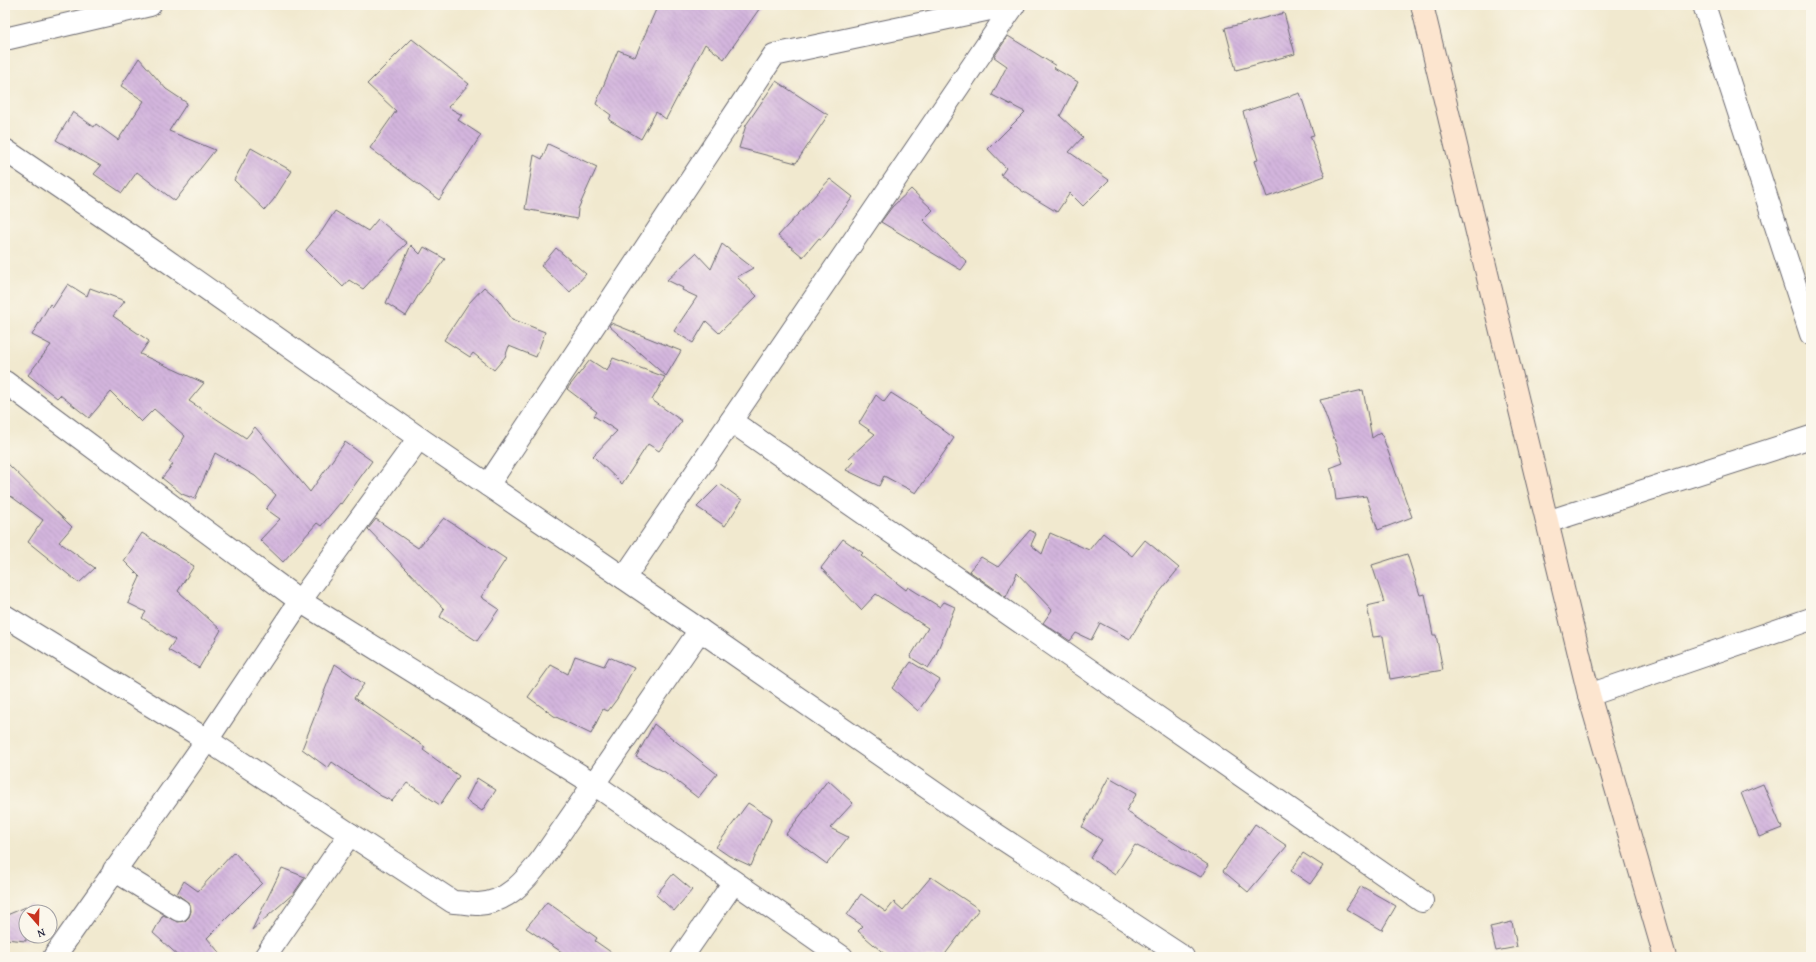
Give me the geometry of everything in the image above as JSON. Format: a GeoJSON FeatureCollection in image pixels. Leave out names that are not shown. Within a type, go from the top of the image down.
{"type":"FeatureCollection","features":[{"type":"Feature","properties":{"kind":"street"},"geometry":{"type":"LineString","coordinates":[[7,33],[150,5]]}},
{"type":"Feature","properties":{"kind":"street"},"geometry":{"type":"LineString","coordinates":[[488,485],[774,55],[1009,5]]}},
{"type":"Feature","properties":{"kind":"street"},"geometry":{"type":"LineString","coordinates":[[624,578],[1014,5]]}},
{"type":"Feature","properties":{"kind":"street"},"geometry":{"type":"LineString","coordinates":[[1422,5],[1589,695],[1665,957]]}},
{"type":"Feature","properties":{"kind":"street"},"geometry":{"type":"LineString","coordinates":[[1704,5],[1811,334]]}},
{"type":"Feature","properties":{"kind":"street"},"geometry":{"type":"LineString","coordinates":[[5,150],[419,438],[971,818],[1184,957]]}},
{"type":"Feature","properties":{"kind":"street"},"geometry":{"type":"LineString","coordinates":[[5,382],[300,601],[594,784],[842,957]]}},
{"type":"Feature","properties":{"kind":"street"},"geometry":{"type":"LineString","coordinates":[[731,421],[1422,902]]}},
{"type":"Feature","properties":{"kind":"street"},"geometry":{"type":"LineString","coordinates":[[1547,522],[1811,437]]}},
{"type":"Feature","properties":{"kind":"street"},"geometry":{"type":"LineString","coordinates":[[54,957],[207,740],[300,601],[419,438]]}},
{"type":"Feature","properties":{"kind":"street"},"geometry":{"type":"LineString","coordinates":[[5,616],[207,740],[453,902],[479,904],[502,898],[524,882],[542,859],[700,630]]}},
{"type":"Feature","properties":{"kind":"street"},"geometry":{"type":"LineString","coordinates":[[1589,695],[1811,619]]}},
{"type":"Feature","properties":{"kind":"street"},"geometry":{"type":"LineString","coordinates":[[265,957],[350,834]]}},
{"type":"Feature","properties":{"kind":"street"},"geometry":{"type":"LineString","coordinates":[[114,870],[179,910]]}},
{"type":"Feature","properties":{"kind":"street"},"geometry":{"type":"LineString","coordinates":[[682,957],[734,882]]}},
{"type":"Feature","properties":{"kind":"building"},"geometry":{"type":"Polygon","coordinates":[[[658,5],[762,5],[724,59],[705,44],[666,119],[656,112],[641,139],[609,120],[611,115],[596,104],[618,50],[635,57],[658,5]]]}},
{"type":"Feature","properties":{"kind":"building"},"geometry":{"type":"Polygon","coordinates":[[[1284,13],[1295,54],[1236,70],[1225,28],[1284,13]]]}},
{"type":"Feature","properties":{"kind":"building"},"geometry":{"type":"Polygon","coordinates":[[[1008,36],[1056,66],[1054,68],[1078,82],[1060,116],[1083,137],[1069,152],[1109,180],[1083,206],[1070,193],[1057,212],[1022,191],[1001,175],[1006,168],[988,149],[1025,112],[992,95],[1007,66],[994,57],[1008,36]]]}},
{"type":"Feature","properties":{"kind":"building"},"geometry":{"type":"Polygon","coordinates":[[[412,39],[469,84],[448,107],[462,115],[458,120],[481,135],[439,200],[370,148],[396,111],[367,84],[412,39]]]}},
{"type":"Feature","properties":{"kind":"building"},"geometry":{"type":"Polygon","coordinates":[[[139,58],[166,89],[187,103],[169,131],[215,150],[175,201],[137,172],[122,193],[94,174],[101,166],[56,140],[73,112],[94,127],[96,124],[118,140],[144,101],[121,86],[139,58]]]}},
{"type":"Feature","properties":{"kind":"building"},"geometry":{"type":"Polygon","coordinates":[[[776,81],[828,115],[796,163],[739,148],[746,125],[776,81]]]}},
{"type":"Feature","properties":{"kind":"building"},"geometry":{"type":"Polygon","coordinates":[[[1300,93],[1314,135],[1310,136],[1325,176],[1267,197],[1254,161],[1258,160],[1243,112],[1300,93]]]}},
{"type":"Feature","properties":{"kind":"building"},"geometry":{"type":"Polygon","coordinates":[[[548,144],[597,167],[578,209],[577,219],[525,209],[534,155],[542,159],[548,144]]]}},
{"type":"Feature","properties":{"kind":"building"},"geometry":{"type":"Polygon","coordinates":[[[251,148],[292,171],[265,210],[234,180],[251,148]]]}},
{"type":"Feature","properties":{"kind":"building"},"geometry":{"type":"Polygon","coordinates":[[[830,179],[853,197],[821,239],[819,238],[803,257],[778,236],[830,179]]]}},
{"type":"Feature","properties":{"kind":"building"},"geometry":{"type":"Polygon","coordinates":[[[911,189],[933,210],[923,220],[967,262],[961,270],[881,222],[892,207],[911,189]]]}},
{"type":"Feature","properties":{"kind":"building"},"geometry":{"type":"Polygon","coordinates":[[[335,211],[368,231],[378,219],[407,243],[363,289],[349,280],[343,287],[306,250],[322,231],[335,211]]]}},
{"type":"Feature","properties":{"kind":"building"},"geometry":{"type":"Polygon","coordinates":[[[722,244],[753,268],[737,277],[757,296],[719,333],[706,321],[693,343],[674,331],[697,297],[682,290],[683,288],[667,280],[696,253],[711,269],[722,244]]]}},
{"type":"Feature","properties":{"kind":"building"},"geometry":{"type":"Polygon","coordinates":[[[411,245],[420,254],[424,247],[445,259],[419,294],[406,316],[386,303],[411,245]]]}},
{"type":"Feature","properties":{"kind":"building"},"geometry":{"type":"Polygon","coordinates":[[[556,248],[586,274],[570,292],[541,266],[556,248]]]}},
{"type":"Feature","properties":{"kind":"building"},"geometry":{"type":"Polygon","coordinates":[[[68,284],[87,296],[90,288],[125,301],[113,316],[149,341],[140,354],[204,383],[189,401],[246,438],[255,427],[310,492],[345,442],[372,461],[341,504],[340,503],[321,526],[317,523],[283,562],[260,540],[280,519],[266,509],[276,495],[255,476],[215,453],[195,499],[182,494],[162,478],[173,464],[169,462],[185,436],[154,409],[141,422],[111,392],[89,418],[60,395],[57,398],[28,375],[51,345],[32,335],[50,304],[53,307],[68,284]]]}},
{"type":"Feature","properties":{"kind":"building"},"geometry":{"type":"Polygon","coordinates":[[[484,287],[498,299],[512,319],[545,332],[536,357],[509,346],[505,357],[494,370],[473,353],[470,357],[444,340],[468,304],[484,287]]]}},
{"type":"Feature","properties":{"kind":"building"},"geometry":{"type":"Polygon","coordinates":[[[611,323],[681,351],[666,376],[609,326],[611,323]]]}},
{"type":"Feature","properties":{"kind":"building"},"geometry":{"type":"Polygon","coordinates":[[[613,358],[665,377],[652,400],[682,421],[659,451],[648,444],[622,484],[593,456],[617,431],[594,416],[597,412],[567,389],[590,360],[607,371],[613,358]]]}},
{"type":"Feature","properties":{"kind":"building"},"geometry":{"type":"Polygon","coordinates":[[[1363,390],[1372,438],[1381,432],[1412,517],[1378,530],[1366,496],[1336,500],[1333,477],[1330,468],[1343,463],[1320,400],[1363,390]]]}},
{"type":"Feature","properties":{"kind":"building"},"geometry":{"type":"Polygon","coordinates":[[[891,393],[921,412],[920,413],[954,438],[916,493],[884,476],[879,486],[846,470],[853,462],[849,458],[875,434],[859,423],[876,395],[884,402],[891,393]]]}},
{"type":"Feature","properties":{"kind":"building"},"geometry":{"type":"Polygon","coordinates":[[[5,461],[72,527],[59,542],[95,568],[79,583],[28,542],[43,520],[12,497],[5,495],[5,461]]]}},
{"type":"Feature","properties":{"kind":"building"},"geometry":{"type":"Polygon","coordinates":[[[720,484],[742,500],[725,526],[697,507],[720,484]]]}},
{"type":"Feature","properties":{"kind":"building"},"geometry":{"type":"Polygon","coordinates":[[[444,518],[506,559],[481,597],[499,609],[477,641],[440,617],[444,609],[368,529],[376,519],[418,548],[444,518]]]}},
{"type":"Feature","properties":{"kind":"building"},"geometry":{"type":"Polygon","coordinates":[[[1030,530],[1036,534],[1031,545],[1042,554],[1050,533],[1089,550],[1103,533],[1132,556],[1145,540],[1179,568],[1151,603],[1130,639],[1100,623],[1091,640],[1076,633],[1070,641],[1043,623],[1052,610],[1017,573],[1006,597],[969,571],[981,557],[998,567],[1030,530]]]}},
{"type":"Feature","properties":{"kind":"building"},"geometry":{"type":"Polygon","coordinates":[[[142,533],[194,566],[178,591],[221,630],[199,668],[168,650],[175,640],[142,618],[146,612],[128,603],[140,577],[124,561],[142,533]]]}},
{"type":"Feature","properties":{"kind":"building"},"geometry":{"type":"Polygon","coordinates":[[[843,539],[863,553],[861,555],[906,590],[908,587],[940,607],[944,602],[955,607],[935,657],[928,668],[910,657],[928,628],[876,594],[861,610],[821,568],[843,539]]]}},
{"type":"Feature","properties":{"kind":"building"},"geometry":{"type":"Polygon","coordinates":[[[1407,554],[1420,595],[1425,594],[1433,635],[1436,635],[1443,670],[1390,679],[1383,636],[1373,637],[1367,606],[1384,602],[1372,565],[1407,554]]]}},
{"type":"Feature","properties":{"kind":"building"},"geometry":{"type":"Polygon","coordinates":[[[575,656],[604,666],[609,657],[634,668],[617,699],[608,711],[603,709],[591,734],[554,716],[528,697],[551,665],[568,674],[575,656]]]}},
{"type":"Feature","properties":{"kind":"building"},"geometry":{"type":"Polygon","coordinates":[[[911,662],[940,680],[918,711],[892,688],[911,662]]]}},
{"type":"Feature","properties":{"kind":"building"},"geometry":{"type":"Polygon","coordinates":[[[335,664],[364,684],[354,698],[425,747],[423,750],[459,776],[440,805],[407,783],[392,801],[381,796],[332,762],[328,768],[302,749],[335,664]]]}},
{"type":"Feature","properties":{"kind":"building"},"geometry":{"type":"Polygon","coordinates":[[[654,724],[717,774],[698,798],[665,772],[636,757],[654,724]]]}},
{"type":"Feature","properties":{"kind":"building"},"geometry":{"type":"Polygon","coordinates":[[[1109,777],[1137,793],[1126,811],[1208,865],[1201,877],[1135,845],[1115,875],[1090,858],[1102,840],[1082,827],[1109,777]]]}},
{"type":"Feature","properties":{"kind":"building"},"geometry":{"type":"Polygon","coordinates":[[[477,778],[496,790],[482,811],[466,800],[477,778]]]}},
{"type":"Feature","properties":{"kind":"building"},"geometry":{"type":"Polygon","coordinates":[[[828,780],[853,803],[830,828],[848,837],[827,864],[786,834],[828,780]]]}},
{"type":"Feature","properties":{"kind":"building"},"geometry":{"type":"Polygon","coordinates":[[[1763,784],[1782,828],[1759,837],[1741,793],[1763,784]]]}},
{"type":"Feature","properties":{"kind":"building"},"geometry":{"type":"Polygon","coordinates":[[[748,803],[772,818],[751,866],[729,856],[716,847],[748,803]]]}},
{"type":"Feature","properties":{"kind":"building"},"geometry":{"type":"Polygon","coordinates":[[[1255,824],[1287,846],[1248,892],[1223,871],[1255,824]]]}},
{"type":"Feature","properties":{"kind":"building"},"geometry":{"type":"Polygon","coordinates":[[[234,852],[262,883],[207,938],[223,957],[180,957],[153,933],[163,915],[178,922],[185,921],[189,917],[191,911],[190,904],[177,894],[184,881],[198,891],[234,852]]]}},
{"type":"Feature","properties":{"kind":"building"},"geometry":{"type":"Polygon","coordinates":[[[1303,853],[1323,866],[1310,884],[1291,871],[1303,853]]]}},
{"type":"Feature","properties":{"kind":"building"},"geometry":{"type":"Polygon","coordinates":[[[282,868],[305,877],[294,893],[252,930],[282,868]]]}},
{"type":"Feature","properties":{"kind":"building"},"geometry":{"type":"Polygon","coordinates":[[[673,874],[692,890],[674,911],[656,895],[673,874]]]}},
{"type":"Feature","properties":{"kind":"building"},"geometry":{"type":"Polygon","coordinates":[[[931,877],[979,909],[943,957],[888,957],[858,931],[863,926],[847,915],[861,894],[886,912],[894,902],[903,910],[931,877]]]}},
{"type":"Feature","properties":{"kind":"building"},"geometry":{"type":"Polygon","coordinates":[[[1361,886],[1396,906],[1382,930],[1346,909],[1361,886]]]}},
{"type":"Feature","properties":{"kind":"building"},"geometry":{"type":"Polygon","coordinates":[[[547,902],[597,938],[595,941],[618,957],[569,957],[526,928],[547,902]]]}},
{"type":"Feature","properties":{"kind":"building"},"geometry":{"type":"Polygon","coordinates":[[[18,910],[18,940],[5,939],[5,922],[7,915],[18,910]]]}},
{"type":"Feature","properties":{"kind":"building"},"geometry":{"type":"Polygon","coordinates":[[[1512,922],[1517,947],[1496,951],[1490,927],[1512,922]]]}}]}
